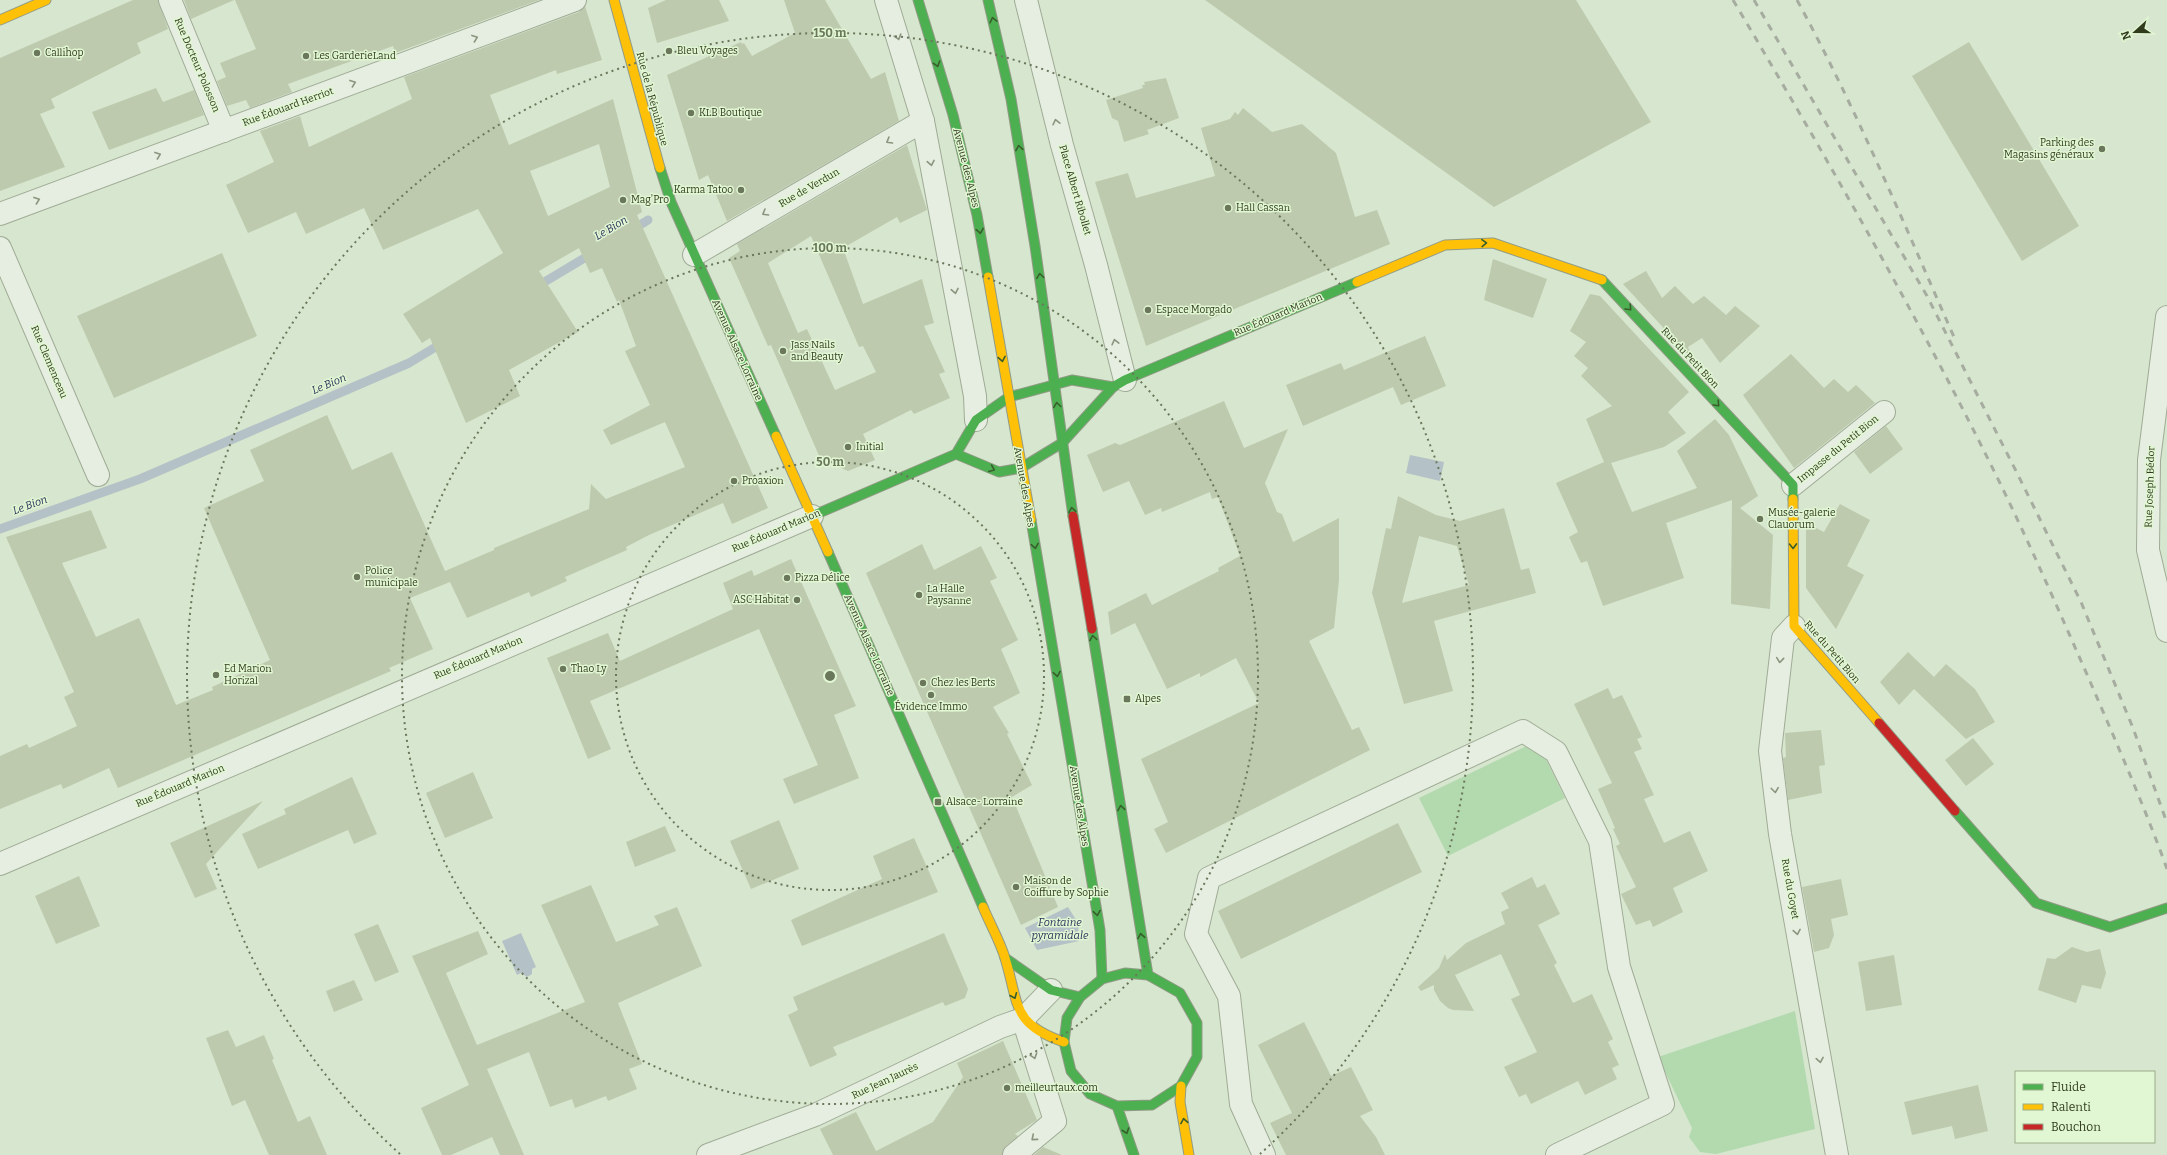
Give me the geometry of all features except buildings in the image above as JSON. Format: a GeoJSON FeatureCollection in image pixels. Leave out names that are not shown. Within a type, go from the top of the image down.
{"type":"FeatureCollection","features":[{"type":"Feature","properties":{"kind":"street"},"geometry":{"type":"LineString","coordinates":[[0,20],[46,0]]}},
{"type":"Feature","properties":{"kind":"street","name":"Rue Docteur Polosson"},"geometry":{"type":"LineString","coordinates":[[170,0],[224,131]]}},
{"type":"Feature","properties":{"kind":"street","name":"Rue Édouard Herriot"},"geometry":{"type":"LineString","coordinates":[[0,214],[575,0]]}},
{"type":"Feature","properties":{"kind":"street","name":"Rue de la République"},"geometry":{"type":"LineString","coordinates":[[614,0],[654,150],[672,202]]}},
{"type":"Feature","properties":{"kind":"street"},"geometry":{"type":"LineString","coordinates":[[886,0],[923,121],[975,396],[976,420]]}},
{"type":"Feature","properties":{"kind":"street","name":"Avenue des Alpes"},"geometry":{"type":"LineString","coordinates":[[918,0],[953,115],[977,215],[1100,930],[1102,979]]}},
{"type":"Feature","properties":{"kind":"street"},"geometry":{"type":"LineString","coordinates":[[988,0],[1011,99],[1036,246],[1062,443],[1148,975]]}},
{"type":"Feature","properties":{"kind":"street","name":"Place Albert Ribollet"},"geometry":{"type":"LineString","coordinates":[[1026,0],[1062,145],[1096,264],[1119,383]]}},
{"type":"Feature","properties":{"kind":"street","name":"Rue de Verdun"},"geometry":{"type":"LineString","coordinates":[[694,255],[923,121]]}},
{"type":"Feature","properties":{"kind":"street","name":"Avenue Alsace Lorraine"},"geometry":{"type":"LineString","coordinates":[[672,202],[694,255],[812,516],[1005,958],[1010,986],[1023,1019],[1055,1121],[1014,1155]]}},
{"type":"Feature","properties":{"kind":"street","name":"Rue du Petit Bion"},"geometry":{"type":"LineString","coordinates":[[1445,245],[1493,243],[1602,280],[1792,486],[1794,626],[2036,903],[2110,927],[2167,908]]}},
{"type":"Feature","properties":{"kind":"street","name":"Rue Édouard Marion"},"geometry":{"type":"LineString","coordinates":[[0,864],[956,454],[999,472],[1021,468],[1062,443],[1119,383],[1445,245]]}},
{"type":"Feature","properties":{"kind":"street","name":"Rue Clemenceau"},"geometry":{"type":"LineString","coordinates":[[0,248],[98,475]]}},
{"type":"Feature","properties":{"kind":"street","name":"Rue Joseph Bédor"},"geometry":{"type":"LineString","coordinates":[[2167,317],[2149,460],[2148,550],[2167,632]]}},
{"type":"Feature","properties":{"kind":"street"},"geometry":{"type":"LineString","coordinates":[[956,454],[976,420],[1009,397],[1072,380],[1119,383]]}},
{"type":"Feature","properties":{"kind":"street","name":"Impasse du Petit Bion"},"geometry":{"type":"LineString","coordinates":[[1792,486],[1884,412]]}},
{"type":"Feature","properties":{"kind":"street","name":"Rue du Goyet"},"geometry":{"type":"LineString","coordinates":[[1794,626],[1783,638],[1770,751],[1780,834],[1837,1155]]}},
{"type":"Feature","properties":{"kind":"street"},"geometry":{"type":"LineString","coordinates":[[1264,1155],[1241,1104],[1229,996],[1196,934],[1209,878],[1523,731],[1556,752],[1600,841],[1619,967],[1663,1104],[1557,1155]]}},
{"type":"Feature","properties":{"kind":"street"},"geometry":{"type":"LineString","coordinates":[[1005,958],[1051,990],[1080,997]]}},
{"type":"Feature","properties":{"kind":"street"},"geometry":{"type":"LineString","coordinates":[[1181,1086],[1152,1105],[1117,1106],[1090,1094],[1071,1071],[1064,1042],[1067,1018],[1080,997],[1102,979],[1124,973],[1148,975],[1180,993],[1197,1023],[1197,1057],[1181,1086],[1180,1102],[1189,1155]]}},
{"type":"Feature","properties":{"kind":"street","name":"Rue Jean Jaurès"},"geometry":{"type":"LineString","coordinates":[[708,1155],[815,1115],[1000,1027],[1023,1019],[1051,990]]}},
{"type":"Feature","properties":{"kind":"street","name":"Avenue Alsace Lorraine"},"geometry":{"type":"LineString","coordinates":[[1023,1019],[1041,1034],[1064,1042]]}},
{"type":"Feature","properties":{"kind":"street"},"geometry":{"type":"LineString","coordinates":[[1117,1106],[1134,1155]]}},
{"type":"Feature","properties":{"kind":"green space"},"geometry":{"type":"Polygon","coordinates":[[[1537,741],[1565,798],[1448,856],[1419,798],[1537,741]]]}},
{"type":"Feature","properties":{"kind":"green space"},"geometry":{"type":"Polygon","coordinates":[[[1795,1011],[1815,1129],[1716,1154],[1700,1152],[1689,1137],[1692,1128],[1658,1057],[1795,1011]]]}},
{"type":"Feature","properties":{"kind":"water"},"geometry":{"type":"Polygon","coordinates":[[[1410,455],[1444,462],[1440,481],[1406,473],[1410,455]]]}},
{"type":"Feature","properties":{"kind":"water","name":"Fontaine pyramidale"},"geometry":{"type":"Polygon","coordinates":[[[1068,907],[1078,923],[1079,941],[1037,950],[1025,928],[1068,907]]]}},
{"type":"Feature","properties":{"kind":"water"},"geometry":{"type":"Polygon","coordinates":[[[521,933],[536,967],[532,969],[532,974],[527,977],[521,973],[517,975],[502,941],[521,933]]]}},
{"type":"Feature","properties":{"kind":"waterway","name":"Le Bion"},"geometry":{"type":"LineString","coordinates":[[632,230],[648,220]]}},
{"type":"Feature","properties":{"kind":"waterway","name":"Le Bion"},"geometry":{"type":"LineString","coordinates":[[536,287],[593,253]]}},
{"type":"Feature","properties":{"kind":"waterway","name":"Le Bion"},"geometry":{"type":"LineString","coordinates":[[0,529],[140,479],[409,363],[444,342]]}},
{"type":"Feature","properties":{"kind":"railway"},"geometry":{"type":"LineString","coordinates":[[1733,0],[1869,235],[1966,414],[2032,551],[2089,679],[2139,797],[2167,869]]}},
{"type":"Feature","properties":{"kind":"railway"},"geometry":{"type":"LineString","coordinates":[[1754,0],[1927,296],[2015,469],[2081,602],[2133,728],[2167,823]]}},
{"type":"Feature","properties":{"kind":"railway"},"geometry":{"type":"LineString","coordinates":[[1797,0],[1819,41],[1859,124],[1954,337]]}},
{"type":"Feature","properties":{"kind":"traffic: fast"},"geometry":{"type":"LineString","coordinates":[[918,0],[953,115],[977,215],[988,277]]}},
{"type":"Feature","properties":{"kind":"traffic: fast"},"geometry":{"type":"LineString","coordinates":[[988,0],[1011,99],[1035,246],[1073,516]]}},
{"type":"Feature","properties":{"kind":"traffic: fast"},"geometry":{"type":"LineString","coordinates":[[660,168],[671,202],[776,436]]}},
{"type":"Feature","properties":{"kind":"traffic: fast"},"geometry":{"type":"LineString","coordinates":[[1602,280],[1793,485],[1793,499]]}},
{"type":"Feature","properties":{"kind":"traffic: fast"},"geometry":{"type":"LineString","coordinates":[[956,454],[999,472],[1021,468],[1062,443],[1113,387],[1125,380],[1357,282]]}},
{"type":"Feature","properties":{"kind":"traffic: fast"},"geometry":{"type":"LineString","coordinates":[[812,516],[956,454],[976,420],[1009,397],[1072,380],[1113,387]]}},
{"type":"Feature","properties":{"kind":"traffic: fast"},"geometry":{"type":"LineString","coordinates":[[1031,520],[1100,930],[1102,979]]}},
{"type":"Feature","properties":{"kind":"traffic: fast"},"geometry":{"type":"LineString","coordinates":[[828,552],[983,907]]}},
{"type":"Feature","properties":{"kind":"traffic: fast"},"geometry":{"type":"LineString","coordinates":[[1092,629],[1148,975]]}},
{"type":"Feature","properties":{"kind":"traffic: fast"},"geometry":{"type":"LineString","coordinates":[[1955,811],[2036,903],[2110,927],[2167,908]]}},
{"type":"Feature","properties":{"kind":"traffic: fast"},"geometry":{"type":"LineString","coordinates":[[1005,958],[1051,990],[1080,997]]}},
{"type":"Feature","properties":{"kind":"traffic: fast"},"geometry":{"type":"LineString","coordinates":[[1117,1106],[1152,1105],[1181,1086],[1197,1057],[1197,1023],[1180,993],[1148,975],[1125,973],[1102,979],[1080,997],[1067,1018],[1064,1042],[1071,1071],[1090,1094],[1117,1106],[1134,1155]]}},
{"type":"Feature","properties":{"kind":"traffic: slow"},"geometry":{"type":"LineString","coordinates":[[0,20],[46,0]]}},
{"type":"Feature","properties":{"kind":"traffic: slow"},"geometry":{"type":"LineString","coordinates":[[614,0],[660,168]]}},
{"type":"Feature","properties":{"kind":"traffic: slow"},"geometry":{"type":"LineString","coordinates":[[1357,282],[1445,245],[1493,243],[1602,280]]}},
{"type":"Feature","properties":{"kind":"traffic: slow"},"geometry":{"type":"LineString","coordinates":[[988,277],[1031,520]]}},
{"type":"Feature","properties":{"kind":"traffic: slow"},"geometry":{"type":"LineString","coordinates":[[776,436],[828,552]]}},
{"type":"Feature","properties":{"kind":"traffic: slow"},"geometry":{"type":"LineString","coordinates":[[1793,499],[1794,626],[1879,723]]}},
{"type":"Feature","properties":{"kind":"traffic: slow"},"geometry":{"type":"LineString","coordinates":[[983,907],[1003,952],[1020,1010],[1034,1028],[1064,1042]]}},
{"type":"Feature","properties":{"kind":"traffic: slow"},"geometry":{"type":"LineString","coordinates":[[1181,1086],[1180,1102],[1189,1155]]}},
{"type":"Feature","properties":{"kind":"traffic: jam"},"geometry":{"type":"LineString","coordinates":[[1073,516],[1092,629]]}},
{"type":"Feature","properties":{"kind":"traffic: jam"},"geometry":{"type":"LineString","coordinates":[[1879,723],[1955,811]]}},
{"type":"Feature","properties":{"kind":"place","name":"Bleu Voyages"},"geometry":{"type":"Point","coordinates":[669,51]}},
{"type":"Feature","properties":{"kind":"place","name":"Callihop"},"geometry":{"type":"Point","coordinates":[37,53]}},
{"type":"Feature","properties":{"kind":"place","name":"Les GarderieLand"},"geometry":{"type":"Point","coordinates":[306,56]}},
{"type":"Feature","properties":{"kind":"place","name":"KLB Boutique"},"geometry":{"type":"Point","coordinates":[691,113]}},
{"type":"Feature","properties":{"kind":"place","name":"Parking des Magasins généraux"},"geometry":{"type":"Point","coordinates":[2102,149]}},
{"type":"Feature","properties":{"kind":"place","name":"Karma Tatoo"},"geometry":{"type":"Point","coordinates":[741,190]}},
{"type":"Feature","properties":{"kind":"place","name":"Mag'Pro"},"geometry":{"type":"Point","coordinates":[623,200]}},
{"type":"Feature","properties":{"kind":"place","name":"Hall Cassan"},"geometry":{"type":"Point","coordinates":[1228,208]}},
{"type":"Feature","properties":{"kind":"place","name":"Espace Morgado"},"geometry":{"type":"Point","coordinates":[1148,310]}},
{"type":"Feature","properties":{"kind":"place","name":"Jass Nails and Beauty"},"geometry":{"type":"Point","coordinates":[783,351]}},
{"type":"Feature","properties":{"kind":"place","name":"Initial"},"geometry":{"type":"Point","coordinates":[848,447]}},
{"type":"Feature","properties":{"kind":"place","name":"Proaxion"},"geometry":{"type":"Point","coordinates":[734,481]}},
{"type":"Feature","properties":{"kind":"place","name":"Musée-galerie Clauorum"},"geometry":{"type":"Point","coordinates":[1760,519]}},
{"type":"Feature","properties":{"kind":"place","name":"Police municipale"},"geometry":{"type":"Point","coordinates":[357,577]}},
{"type":"Feature","properties":{"kind":"place","name":"Pizza Délice"},"geometry":{"type":"Point","coordinates":[787,578]}},
{"type":"Feature","properties":{"kind":"place","name":"La Halle Paysanne"},"geometry":{"type":"Point","coordinates":[919,595]}},
{"type":"Feature","properties":{"kind":"place","name":"ASC Habitat"},"geometry":{"type":"Point","coordinates":[797,600]}},
{"type":"Feature","properties":{"kind":"place","name":"Thao Ly"},"geometry":{"type":"Point","coordinates":[563,669]}},
{"type":"Feature","properties":{"kind":"place","name":"Ed Marion Horizal"},"geometry":{"type":"Point","coordinates":[216,675]}},
{"type":"Feature","properties":{"kind":"place","name":"Chez les Berts"},"geometry":{"type":"Point","coordinates":[923,683]}},
{"type":"Feature","properties":{"kind":"place","name":"Évidence Immo"},"geometry":{"type":"Point","coordinates":[931,695]}},
{"type":"Feature","properties":{"kind":"place","name":"Alpes"},"geometry":{"type":"Point","coordinates":[1127,699]}},
{"type":"Feature","properties":{"kind":"place","name":"Alsace- Lorraine"},"geometry":{"type":"Point","coordinates":[938,802]}},
{"type":"Feature","properties":{"kind":"place","name":"Maison de Coiffure by Sophie"},"geometry":{"type":"Point","coordinates":[1016,887]}},
{"type":"Feature","properties":{"kind":"place","name":"meilleurtaux.com"},"geometry":{"type":"Point","coordinates":[1007,1088]}}]}
